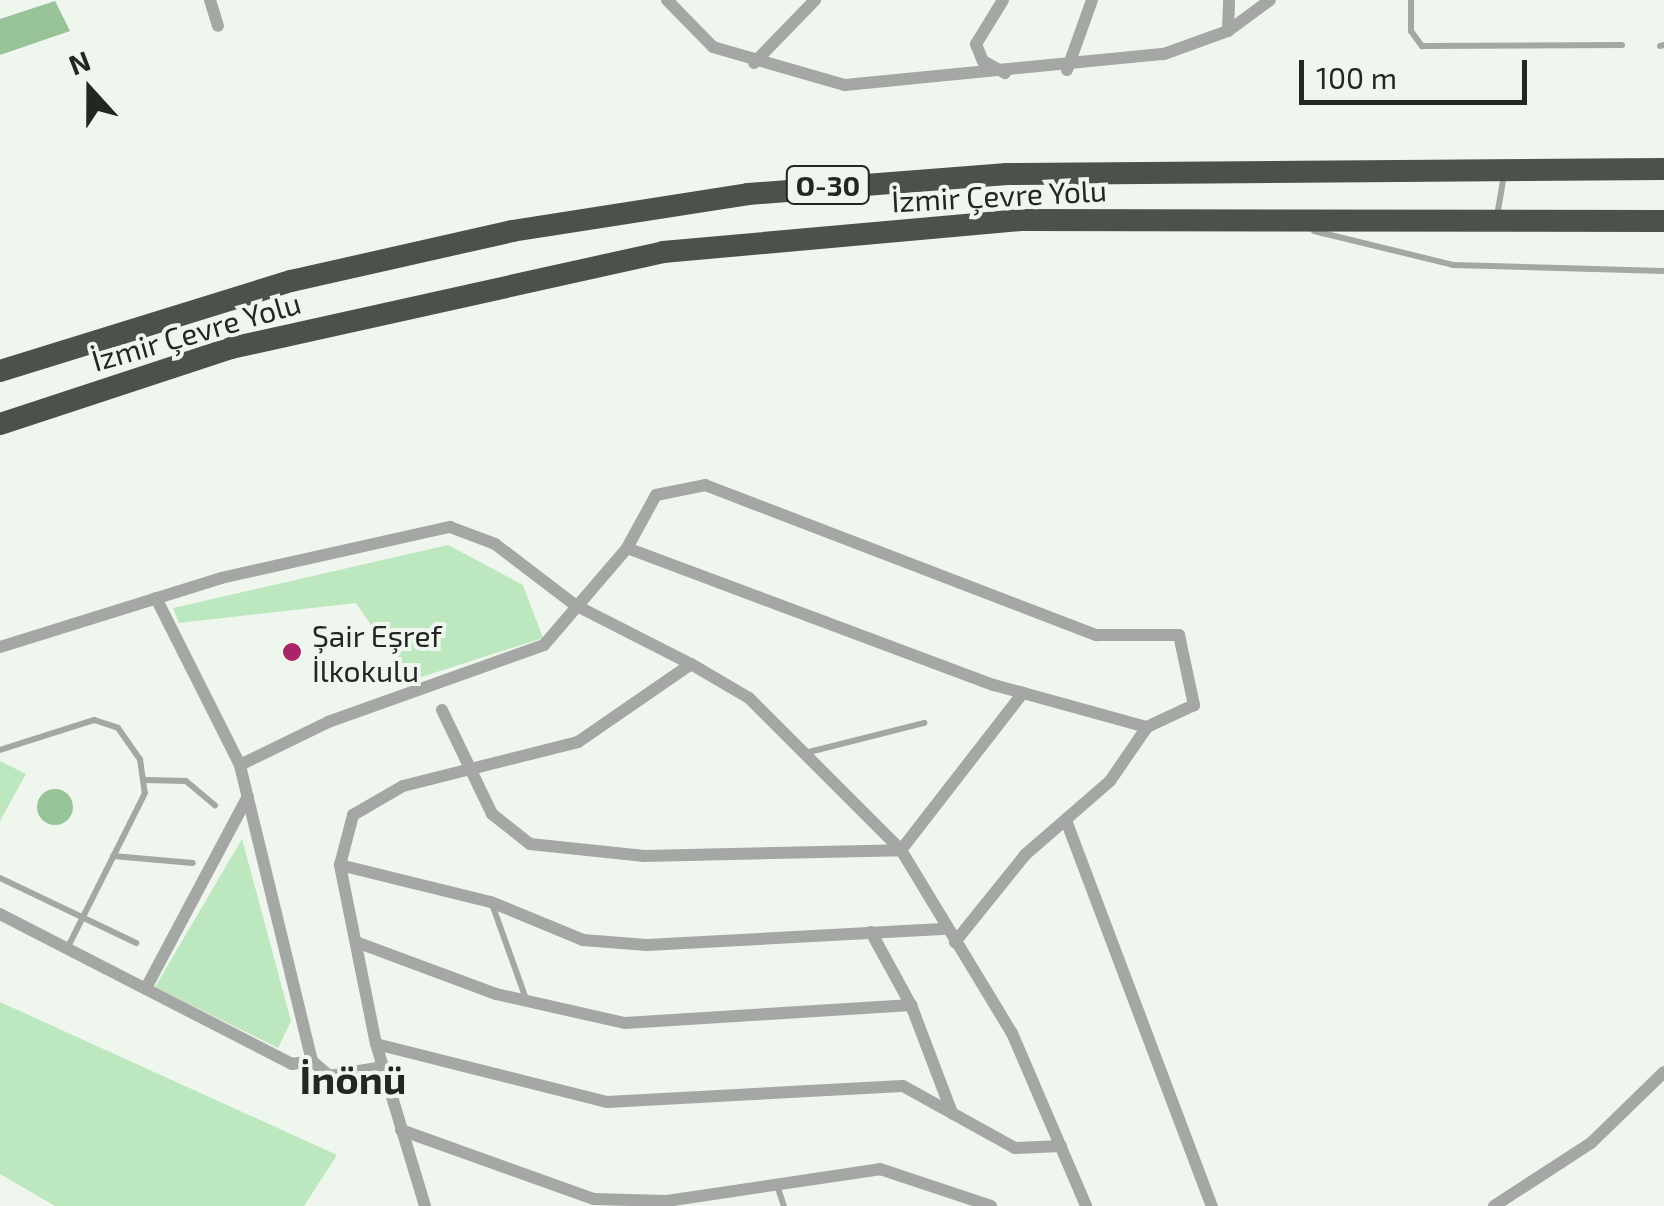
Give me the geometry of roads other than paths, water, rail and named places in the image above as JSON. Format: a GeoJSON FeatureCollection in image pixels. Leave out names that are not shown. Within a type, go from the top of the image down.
{"type":"FeatureCollection","features":[{"type":"Feature","properties":{"kind":"highway","name":"İzmir Çevre Yolu"},"geometry":{"type":"LineString","coordinates":[[0,371],[290,281],[512,231],[748,194],[1007,174],[1664,169]]}},
{"type":"Feature","properties":{"kind":"highway","name":"İzmir Çevre Yolu"},"geometry":{"type":"LineString","coordinates":[[0,424],[250,343],[663,252],[1019,220],[1664,221]]}},
{"type":"Feature","properties":{"kind":"street"},"geometry":{"type":"LineString","coordinates":[[210,0],[218,26]]}},
{"type":"Feature","properties":{"kind":"street"},"geometry":{"type":"LineString","coordinates":[[667,0],[712,48],[754,63],[845,85],[1067,70],[1228,31],[1270,0]]}},
{"type":"Feature","properties":{"kind":"street"},"geometry":{"type":"LineString","coordinates":[[754,63],[815,0]]}},
{"type":"Feature","properties":{"kind":"street"},"geometry":{"type":"LineString","coordinates":[[1002,0],[976,44],[983,62],[1007,74]]}},
{"type":"Feature","properties":{"kind":"street"},"geometry":{"type":"LineString","coordinates":[[1067,70],[1092,0]]}},
{"type":"Feature","properties":{"kind":"street"},"geometry":{"type":"LineString","coordinates":[[1228,31],[1229,0]]}},
{"type":"Feature","properties":{"kind":"street"},"geometry":{"type":"LineString","coordinates":[[240,765],[328,722],[544,645],[626,548],[656,495],[704,485],[1096,635],[1171,630],[1197,696],[1146,728],[1067,823],[1025,855],[955,942]]}},
{"type":"Feature","properties":{"kind":"street"},"geometry":{"type":"LineString","coordinates":[[0,647],[156,598],[450,526],[495,544],[574,605],[749,698],[809,752],[901,850],[1012,1033],[1086,1206]]}},
{"type":"Feature","properties":{"kind":"street"},"geometry":{"type":"LineString","coordinates":[[626,548],[1022,693],[1146,728]]}},
{"type":"Feature","properties":{"kind":"street"},"geometry":{"type":"LineString","coordinates":[[156,598],[240,765],[312,1061],[330,1076],[382,1067]]}},
{"type":"Feature","properties":{"kind":"street"},"geometry":{"type":"LineString","coordinates":[[426,1206],[376,1044],[340,865],[353,815],[402,786],[578,742],[690,664]]}},
{"type":"Feature","properties":{"kind":"street"},"geometry":{"type":"LineString","coordinates":[[901,850],[1022,693]]}},
{"type":"Feature","properties":{"kind":"street"},"geometry":{"type":"LineString","coordinates":[[442,710],[492,814],[530,844],[644,856],[901,850]]}},
{"type":"Feature","properties":{"kind":"street"},"geometry":{"type":"LineString","coordinates":[[146,988],[248,796]]}},
{"type":"Feature","properties":{"kind":"street"},"geometry":{"type":"LineString","coordinates":[[1067,823],[1212,1206]]}},
{"type":"Feature","properties":{"kind":"street"},"geometry":{"type":"LineString","coordinates":[[340,865],[492,902],[583,940],[631,944],[947,929]]}},
{"type":"Feature","properties":{"kind":"street"},"geometry":{"type":"LineString","coordinates":[[0,914],[292,1064],[312,1061]]}},
{"type":"Feature","properties":{"kind":"street"},"geometry":{"type":"LineString","coordinates":[[872,932],[912,1005],[952,1113]]}},
{"type":"Feature","properties":{"kind":"street"},"geometry":{"type":"LineString","coordinates":[[356,942],[526,1000],[624,1023],[912,1005]]}},
{"type":"Feature","properties":{"kind":"street"},"geometry":{"type":"LineString","coordinates":[[376,1044],[607,1102],[902,1086],[1016,1148],[1061,1146]]}},
{"type":"Feature","properties":{"kind":"street"},"geometry":{"type":"LineString","coordinates":[[1494,1206],[1591,1143],[1664,1072]]}},
{"type":"Feature","properties":{"kind":"street"},"geometry":{"type":"LineString","coordinates":[[401,1130],[594,1199],[667,1201],[880,1169],[991,1206]]}},
{"type":"Feature","properties":{"kind":"lane"},"geometry":{"type":"LineString","coordinates":[[1411,0],[1411,31],[1422,46],[1622,45]]}},
{"type":"Feature","properties":{"kind":"lane"},"geometry":{"type":"LineString","coordinates":[[1496,220],[1504,168]]}},
{"type":"Feature","properties":{"kind":"lane"},"geometry":{"type":"LineString","coordinates":[[1224,218],[1366,238],[1453,264],[1664,272]]}},
{"type":"Feature","properties":{"kind":"lane"},"geometry":{"type":"LineString","coordinates":[[0,750],[102,721],[130,740],[145,780],[114,856],[67,948]]}},
{"type":"Feature","properties":{"kind":"lane"},"geometry":{"type":"LineString","coordinates":[[809,752],[924,724]]}},
{"type":"Feature","properties":{"kind":"lane"},"geometry":{"type":"LineString","coordinates":[[145,780],[186,781],[215,805]]}},
{"type":"Feature","properties":{"kind":"lane"},"geometry":{"type":"LineString","coordinates":[[114,856],[193,863]]}},
{"type":"Feature","properties":{"kind":"lane"},"geometry":{"type":"LineString","coordinates":[[0,878],[136,943]]}},
{"type":"Feature","properties":{"kind":"lane"},"geometry":{"type":"LineString","coordinates":[[492,902],[526,1000]]}},
{"type":"Feature","properties":{"kind":"lane"},"geometry":{"type":"LineString","coordinates":[[776,1185],[784,1206]]}},
{"type":"Feature","properties":{"kind":"place","name":"Şair Eşref İlkokulu"},"geometry":{"type":"Point","coordinates":[292,652]}},
{"type":"Feature","properties":{"kind":"district","name":"İnönü"},"geometry":{"type":"Point","coordinates":[353,1078]}}]}
